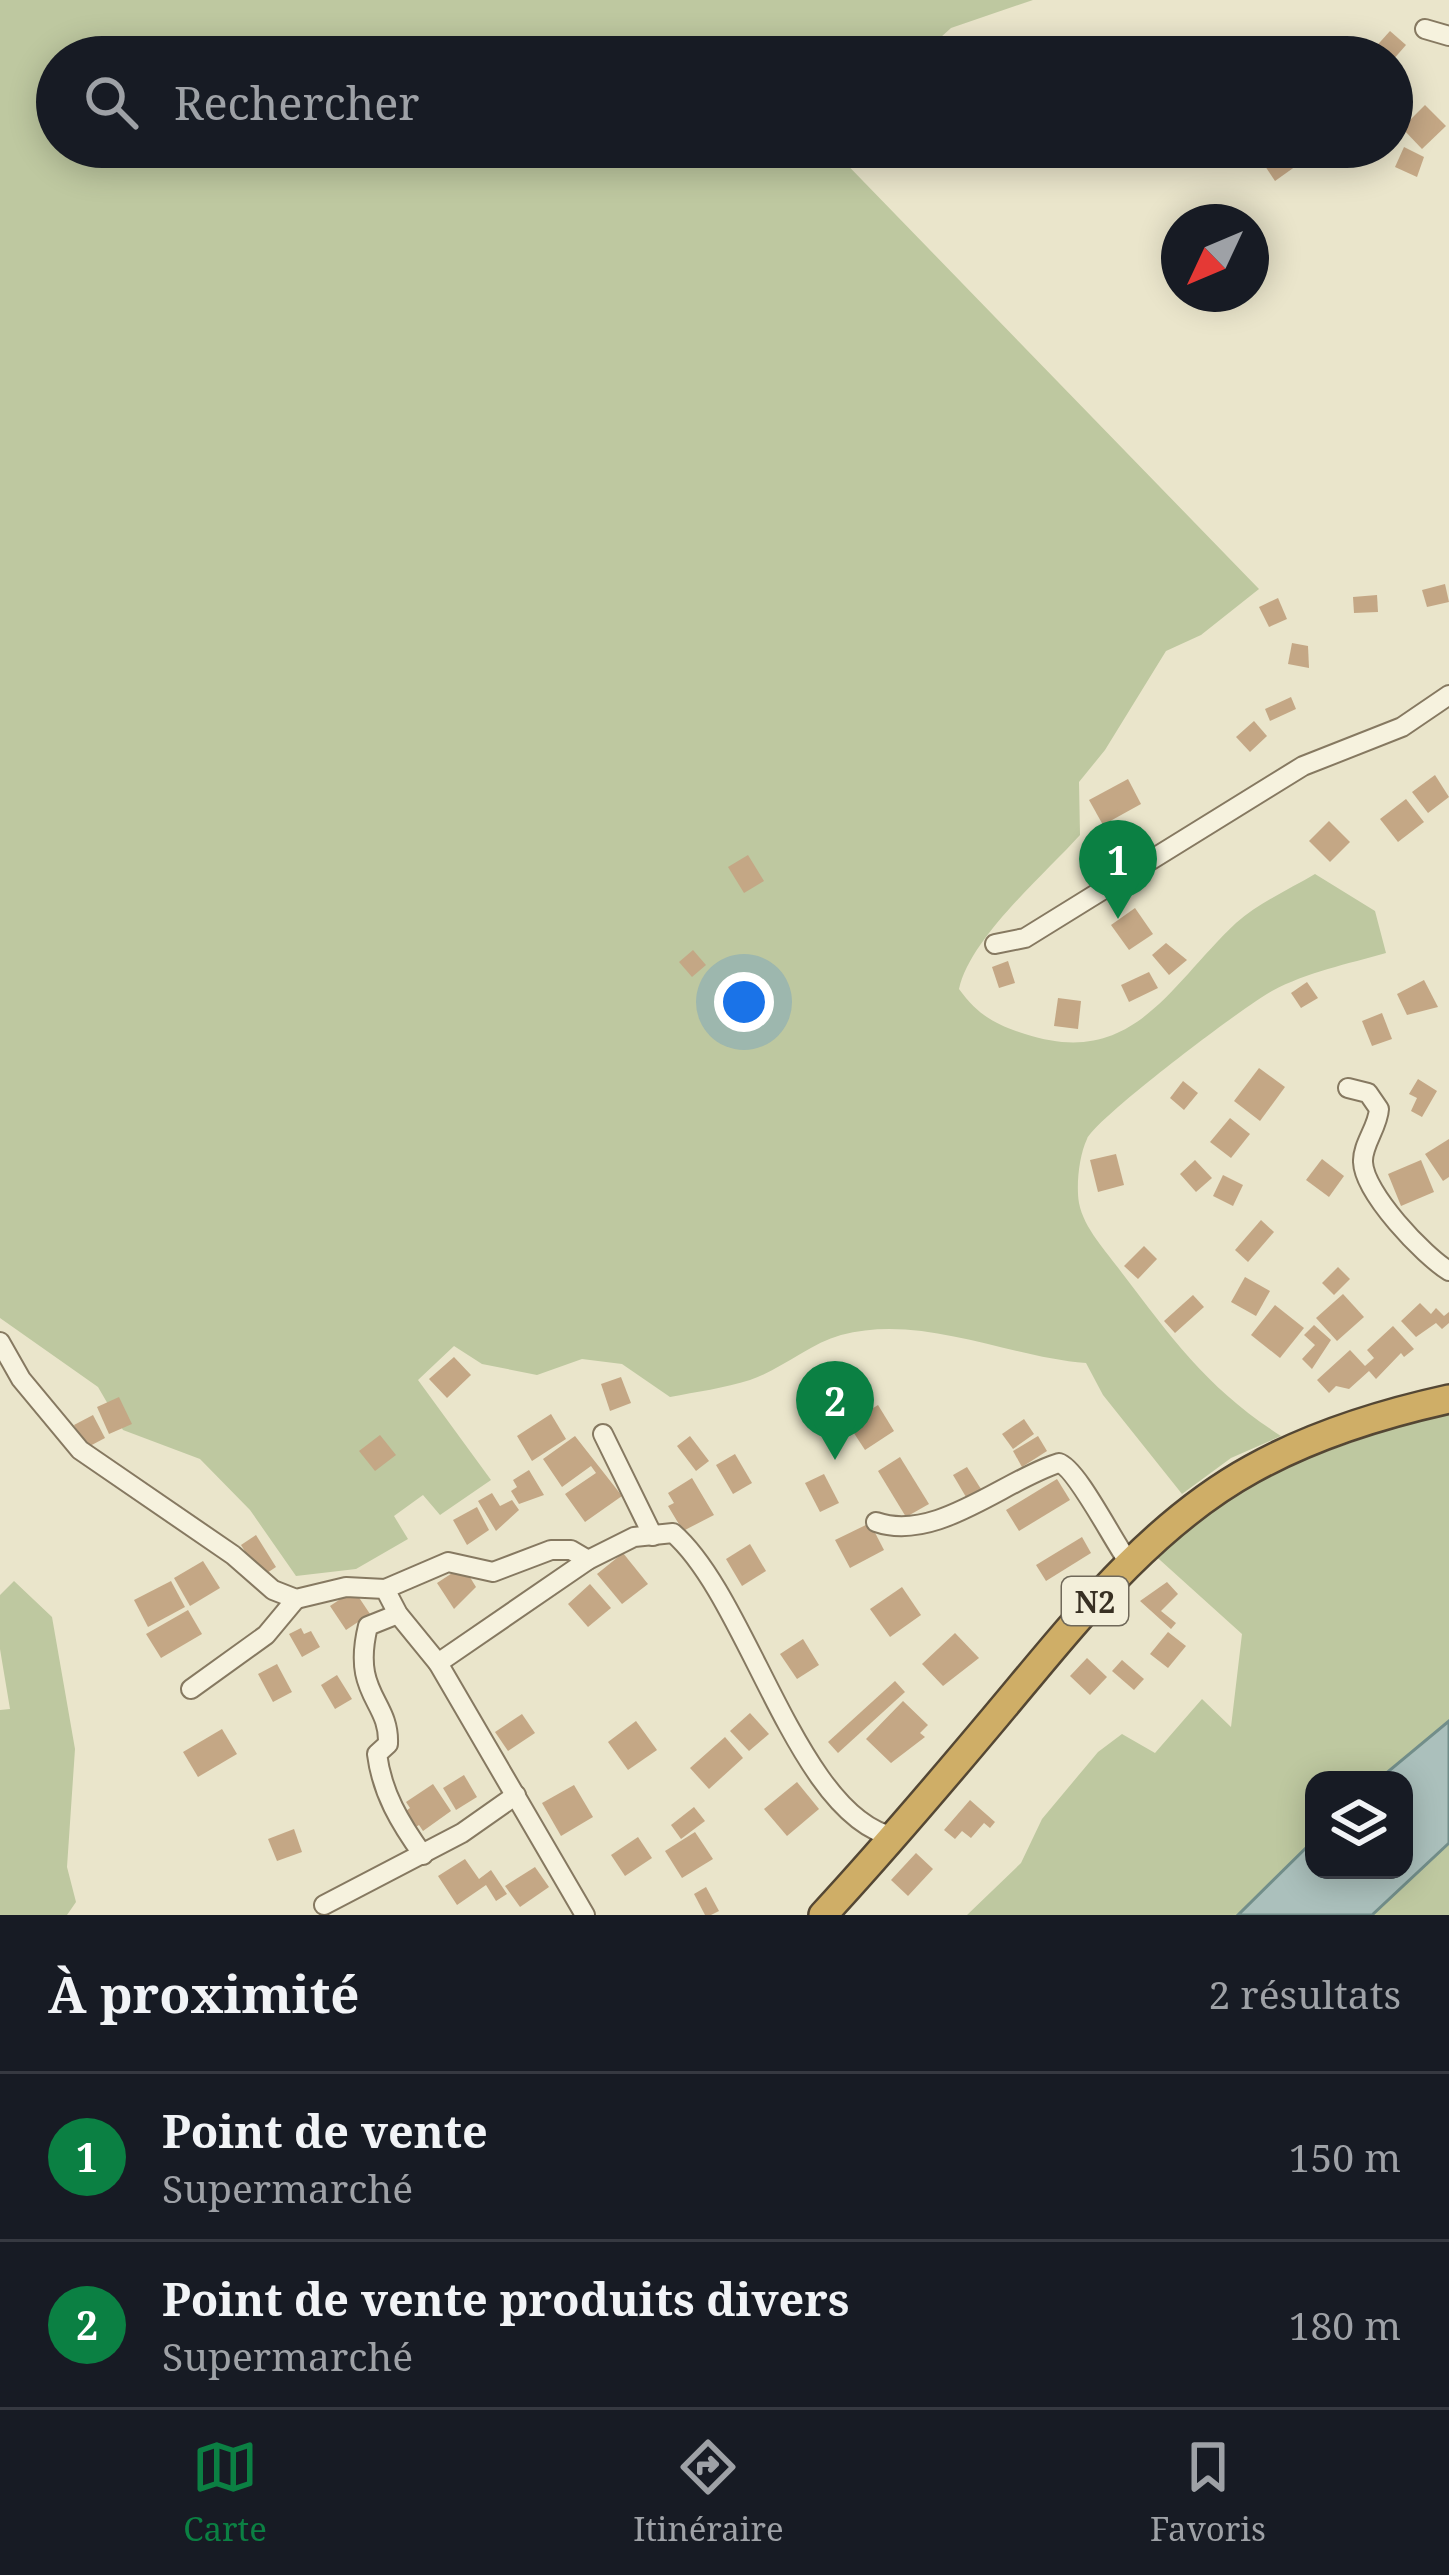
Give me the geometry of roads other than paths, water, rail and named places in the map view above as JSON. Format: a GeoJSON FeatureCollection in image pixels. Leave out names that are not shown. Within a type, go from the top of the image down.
{"type":"FeatureCollection","features":[{"type":"Feature","properties":{"kind":"highway","name":"N2"},"geometry":{"type":"LineString","coordinates":[[823,1915],[1130,1564],[1250,1470],[1390,1412],[1449,1399]]}},
{"type":"Feature","properties":{"kind":"street"},"geometry":{"type":"LineString","coordinates":[[1425,28],[1449,36]]}},
{"type":"Feature","properties":{"kind":"street"},"geometry":{"type":"LineString","coordinates":[[995,944],[1025,938],[1303,766],[1402,728],[1449,695]]}},
{"type":"Feature","properties":{"kind":"street"},"geometry":{"type":"LineString","coordinates":[[1348,1088],[1368,1093],[1379,1109],[1365,1150],[1366,1174],[1413,1241],[1449,1271]]}},
{"type":"Feature","properties":{"kind":"street"},"geometry":{"type":"LineString","coordinates":[[0,1342],[21,1379],[80,1450],[273,1590],[296,1599],[346,1587],[385,1589],[448,1562],[503,1571],[550,1550],[571,1550],[588,1560]]}},
{"type":"Feature","properties":{"kind":"street"},"geometry":{"type":"LineString","coordinates":[[603,1434],[652,1536]]}},
{"type":"Feature","properties":{"kind":"street"},"geometry":{"type":"LineString","coordinates":[[876,1522],[893,1528],[928,1520],[1059,1463],[1081,1479],[1097,1519],[1130,1564]]}},
{"type":"Feature","properties":{"kind":"street"},"geometry":{"type":"LineString","coordinates":[[437,1664],[588,1560],[634,1537],[673,1533],[693,1551],[727,1600],[743,1643],[829,1788],[850,1816],[873,1833],[896,1837]]}},
{"type":"Feature","properties":{"kind":"street"},"geometry":{"type":"LineString","coordinates":[[385,1589],[437,1664],[585,1915]]}},
{"type":"Feature","properties":{"kind":"street"},"geometry":{"type":"LineString","coordinates":[[191,1689],[266,1635],[296,1599]]}},
{"type":"Feature","properties":{"kind":"street"},"geometry":{"type":"LineString","coordinates":[[398,1614],[368,1626],[360,1658],[388,1734],[388,1744],[377,1754],[394,1815],[423,1855]]}},
{"type":"Feature","properties":{"kind":"street"},"geometry":{"type":"LineString","coordinates":[[324,1905],[423,1855],[515,1795]]}},
{"type":"Feature","properties":{"kind":"place","name":"Point de vente"},"geometry":{"type":"Point","coordinates":[1118,919]}},
{"type":"Feature","properties":{"kind":"place","name":"Point de vente produits divers"},"geometry":{"type":"Point","coordinates":[835,1460]}}]}
